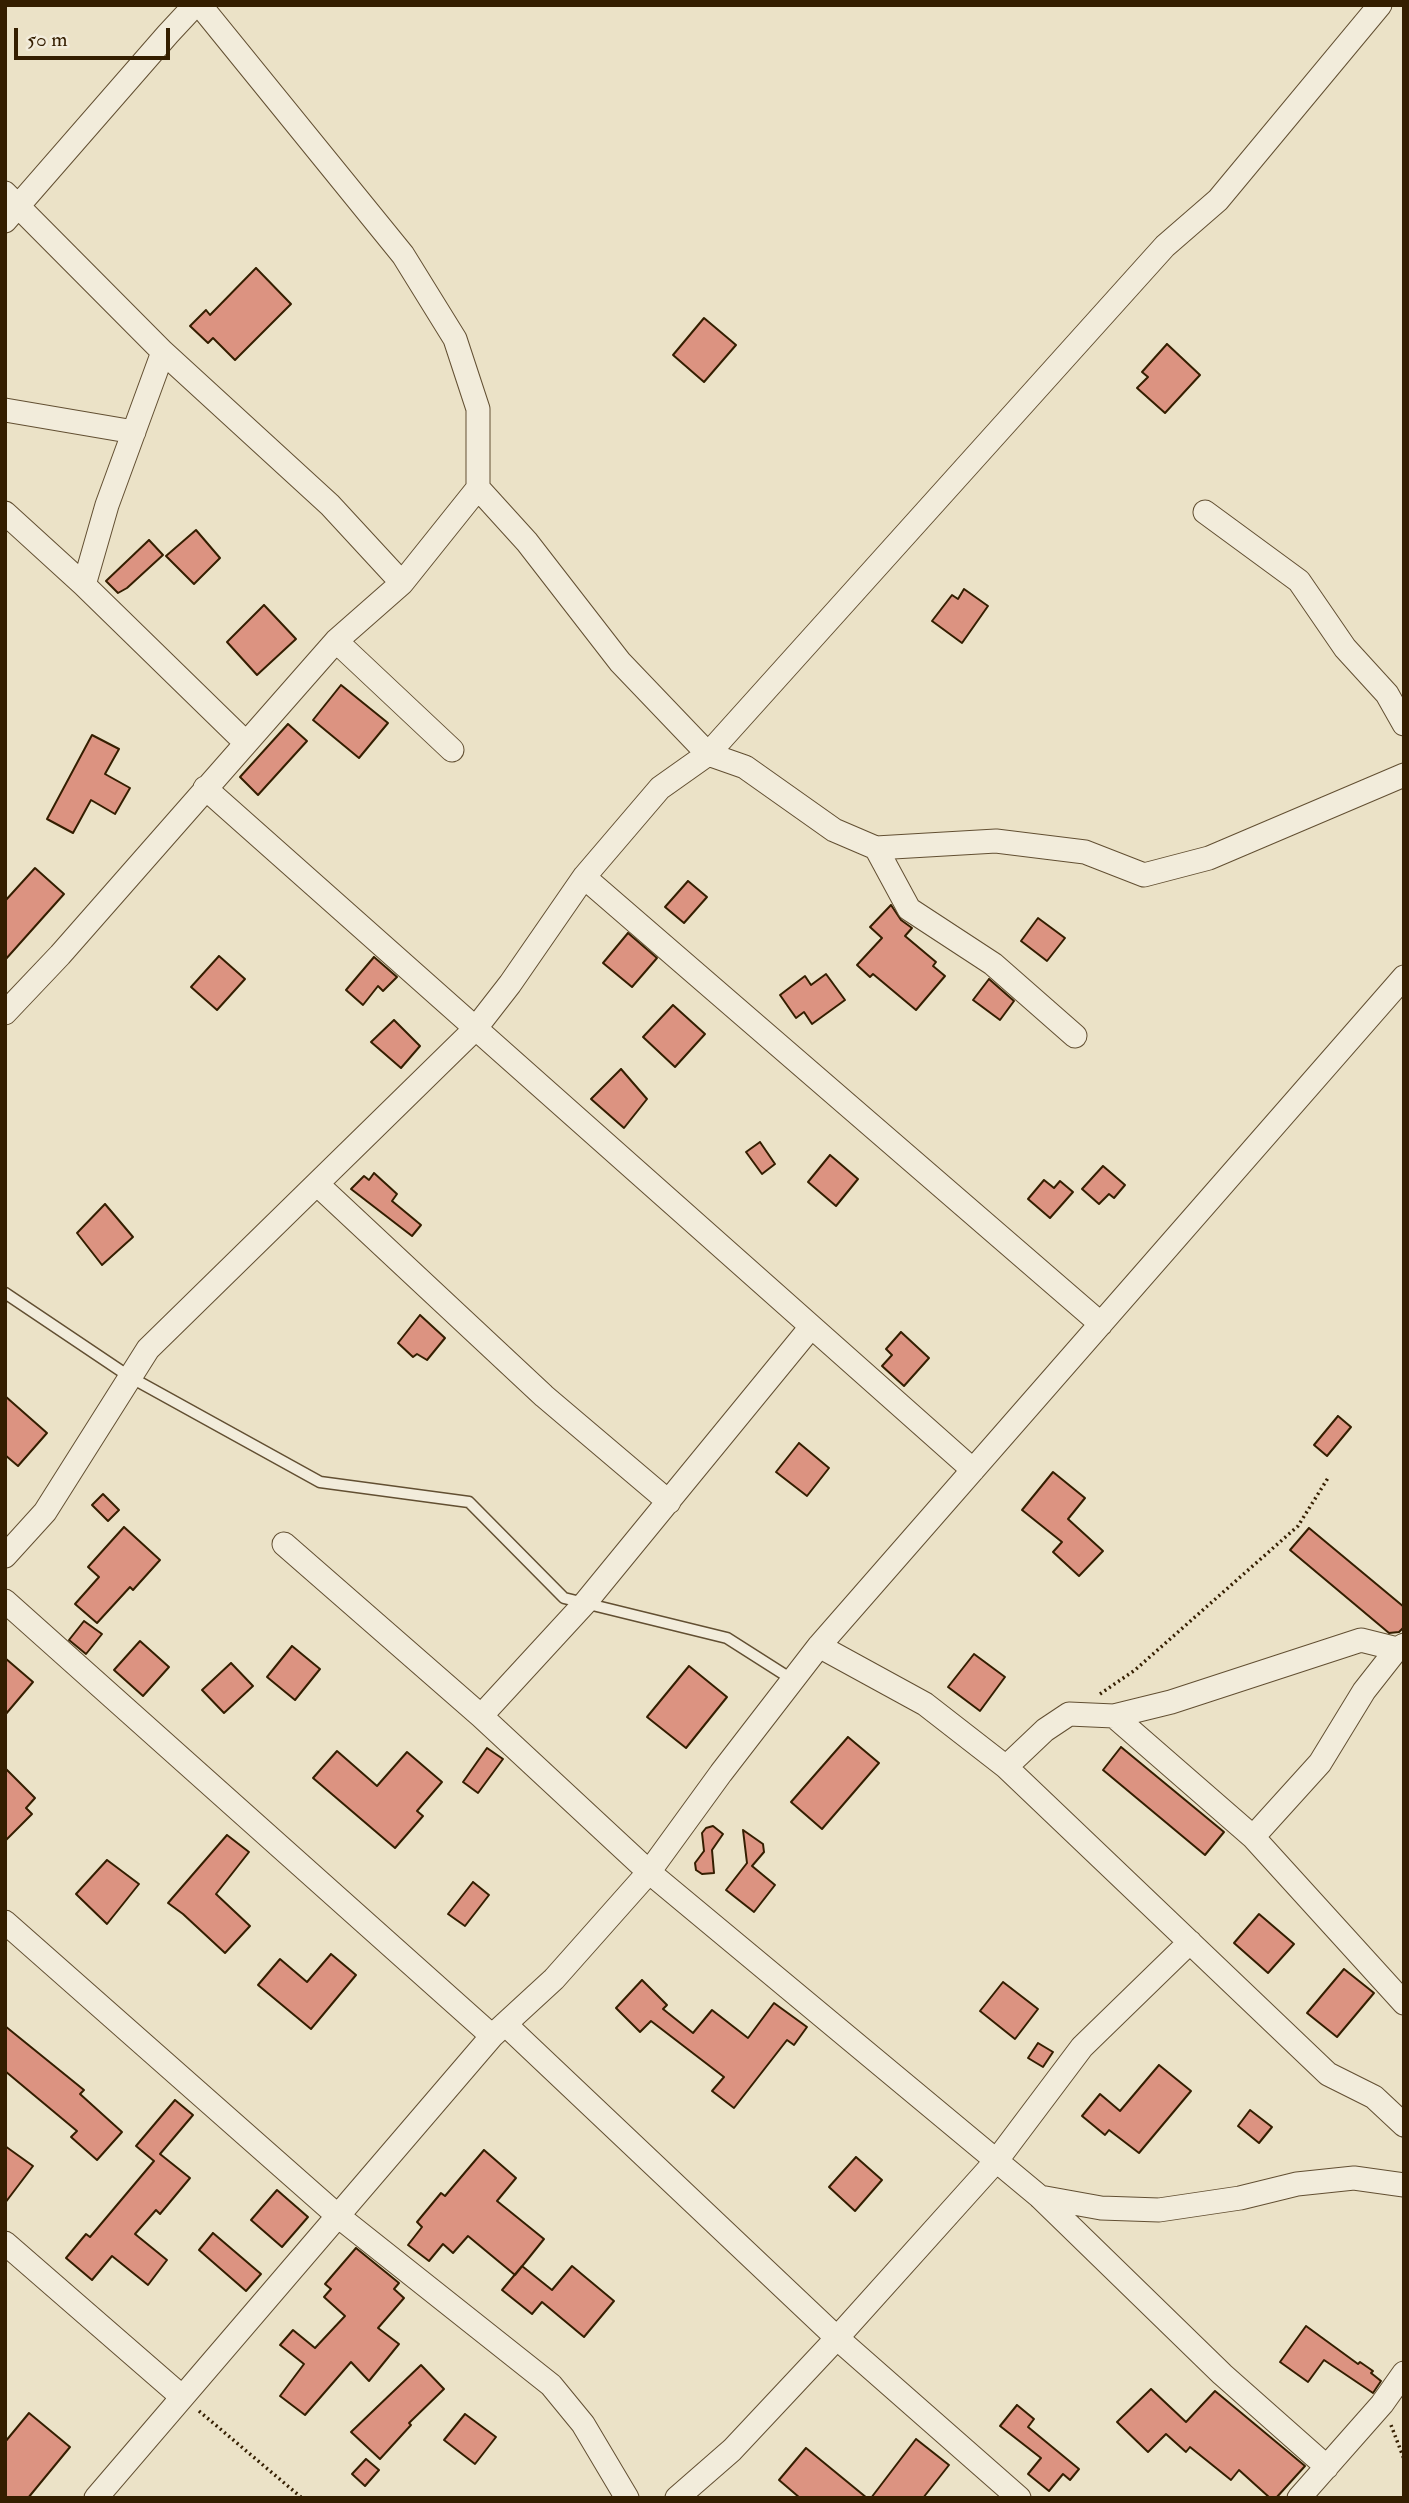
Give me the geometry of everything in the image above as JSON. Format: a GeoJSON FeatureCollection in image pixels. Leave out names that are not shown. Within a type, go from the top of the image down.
{"type":"FeatureCollection","features":[{"type":"Feature","properties":{"kind":"street"},"geometry":{"type":"LineString","coordinates":[[5,1013],[60,955],[335,640],[402,583],[478,488],[478,409],[455,339],[403,256],[198,5],[168,34],[10,207],[330,505],[402,583]]}},
{"type":"Feature","properties":{"kind":"street"},"geometry":{"type":"LineString","coordinates":[[5,1556],[45,1512],[148,1349],[475,1030],[584,877],[660,788],[708,754],[1165,246],[1218,200],[1380,5]]}},
{"type":"Feature","properties":{"kind":"street"},"geometry":{"type":"LineString","coordinates":[[84,585],[107,505],[163,352]]}},
{"type":"Feature","properties":{"kind":"street"},"geometry":{"type":"LineString","coordinates":[[5,410],[134,432]]}},
{"type":"Feature","properties":{"kind":"street"},"geometry":{"type":"LineString","coordinates":[[478,488],[527,542],[620,662],[708,754],[745,768],[834,830],[876,848],[996,841],[1085,852],[1144,875],[1209,858],[1404,775]]}},
{"type":"Feature","properties":{"kind":"street"},"geometry":{"type":"LineString","coordinates":[[1205,512],[1299,581],[1345,648],[1387,694],[1404,724]]}},
{"type":"Feature","properties":{"kind":"street"},"geometry":{"type":"LineString","coordinates":[[5,513],[84,585],[246,743]]}},
{"type":"Feature","properties":{"kind":"street"},"geometry":{"type":"LineString","coordinates":[[335,640],[452,750]]}},
{"type":"Feature","properties":{"kind":"street"},"geometry":{"type":"LineString","coordinates":[[205,788],[973,1470]]}},
{"type":"Feature","properties":{"kind":"street"},"geometry":{"type":"LineString","coordinates":[[876,848],[909,909],[993,964],[1075,1036]]}},
{"type":"Feature","properties":{"kind":"street"},"geometry":{"type":"LineString","coordinates":[[584,877],[1101,1324]]}},
{"type":"Feature","properties":{"kind":"street"},"geometry":{"type":"LineString","coordinates":[[96,2498],[498,2030],[554,1979],[649,1872],[819,1646],[1404,977]]}},
{"type":"Feature","properties":{"kind":"street"},"geometry":{"type":"LineString","coordinates":[[317,1184],[544,1396],[669,1502]]}},
{"type":"Feature","properties":{"kind":"street"},"geometry":{"type":"LineString","coordinates":[[481,1716],[585,1603],[811,1327]]}},
{"type":"Feature","properties":{"kind":"street"},"geometry":{"type":"LineString","coordinates":[[284,1544],[481,1716],[649,1872],[1040,2197],[1222,2374],[1327,2467]]}},
{"type":"Feature","properties":{"kind":"street"},"geometry":{"type":"LineString","coordinates":[[5,1601],[498,2030],[1019,2498]]}},
{"type":"Feature","properties":{"kind":"street"},"geometry":{"type":"LineString","coordinates":[[1006,1767],[1045,1730],[1069,1714],[1114,1716],[1171,1702],[1361,1640],[1401,1647]]}},
{"type":"Feature","properties":{"kind":"street"},"geometry":{"type":"LineString","coordinates":[[819,1646],[925,1704],[1006,1767],[1328,2074],[1374,2097],[1404,2124]]}},
{"type":"Feature","properties":{"kind":"street"},"geometry":{"type":"LineString","coordinates":[[1253,1837],[1320,1763],[1364,1691],[1401,1647]]}},
{"type":"Feature","properties":{"kind":"street"},"geometry":{"type":"LineString","coordinates":[[1114,1716],[1253,1837],[1404,2003]]}},
{"type":"Feature","properties":{"kind":"street"},"geometry":{"type":"LineString","coordinates":[[5,1922],[338,2216],[551,2385],[583,2424],[627,2498]]}},
{"type":"Feature","properties":{"kind":"street"},"geometry":{"type":"LineString","coordinates":[[677,2498],[732,2450],[838,2338],[997,2160],[1082,2047],[1189,1942]]}},
{"type":"Feature","properties":{"kind":"street"},"geometry":{"type":"LineString","coordinates":[[1040,2197],[1101,2208],[1159,2210],[1240,2198],[1297,2184],[1354,2178],[1404,2185]]}},
{"type":"Feature","properties":{"kind":"street"},"geometry":{"type":"LineString","coordinates":[[5,2243],[181,2396]]}},
{"type":"Feature","properties":{"kind":"street"},"geometry":{"type":"LineString","coordinates":[[1299,2498],[1382,2404],[1404,2373]]}},
{"type":"Feature","properties":{"kind":"lane"},"geometry":{"type":"LineString","coordinates":[[5,1293],[130,1377],[320,1482],[469,1502],[564,1598],[727,1638],[793,1679]]}},
{"type":"Feature","properties":{"kind":"path"},"geometry":{"type":"LineString","coordinates":[[1069,1714],[1135,1670],[1298,1526],[1328,1478]]}},
{"type":"Feature","properties":{"kind":"path"},"geometry":{"type":"LineString","coordinates":[[181,2396],[302,2498]]}},
{"type":"Feature","properties":{"kind":"path"},"geometry":{"type":"LineString","coordinates":[[1382,2404],[1404,2459]]}},
{"type":"Feature","properties":{"kind":"building"},"geometry":{"type":"Polygon","coordinates":[[[256,268],[291,304],[235,360],[213,338],[208,343],[190,326],[206,310],[210,315],[256,268]]]}},
{"type":"Feature","properties":{"kind":"building"},"geometry":{"type":"Polygon","coordinates":[[[704,318],[736,345],[704,382],[673,355],[704,318]]]}},
{"type":"Feature","properties":{"kind":"building"},"geometry":{"type":"Polygon","coordinates":[[[1167,344],[1200,375],[1165,413],[1137,388],[1148,377],[1142,372],[1167,344]]]}},
{"type":"Feature","properties":{"kind":"building"},"geometry":{"type":"Polygon","coordinates":[[[196,530],[220,558],[194,584],[166,556],[196,530]]]}},
{"type":"Feature","properties":{"kind":"building"},"geometry":{"type":"Polygon","coordinates":[[[149,540],[163,555],[118,593],[106,581],[149,540]]]}},
{"type":"Feature","properties":{"kind":"building"},"geometry":{"type":"Polygon","coordinates":[[[964,589],[988,606],[962,643],[932,621],[952,595],[958,599],[964,589]]]}},
{"type":"Feature","properties":{"kind":"building"},"geometry":{"type":"Polygon","coordinates":[[[264,605],[296,639],[257,675],[227,642],[264,605]]]}},
{"type":"Feature","properties":{"kind":"building"},"geometry":{"type":"Polygon","coordinates":[[[341,685],[388,723],[359,758],[313,720],[341,685]]]}},
{"type":"Feature","properties":{"kind":"building"},"geometry":{"type":"Polygon","coordinates":[[[288,724],[307,741],[258,795],[240,777],[288,724]]]}},
{"type":"Feature","properties":{"kind":"building"},"geometry":{"type":"Polygon","coordinates":[[[92,735],[119,749],[105,774],[130,788],[115,814],[91,800],[73,833],[47,819],[92,735]]]}},
{"type":"Feature","properties":{"kind":"building"},"geometry":{"type":"Polygon","coordinates":[[[35,868],[64,894],[5,960],[5,901],[35,868]]]}},
{"type":"Feature","properties":{"kind":"building"},"geometry":{"type":"Polygon","coordinates":[[[688,881],[707,897],[684,923],[665,907],[688,881]]]}},
{"type":"Feature","properties":{"kind":"building"},"geometry":{"type":"Polygon","coordinates":[[[891,905],[901,920],[912,928],[905,936],[936,962],[933,966],[945,976],[916,1010],[873,974],[870,977],[857,965],[882,938],[870,927],[891,905]]]}},
{"type":"Feature","properties":{"kind":"building"},"geometry":{"type":"Polygon","coordinates":[[[1038,918],[1065,938],[1047,961],[1021,941],[1038,918]]]}},
{"type":"Feature","properties":{"kind":"building"},"geometry":{"type":"Polygon","coordinates":[[[628,933],[657,958],[632,987],[603,963],[628,933]]]}},
{"type":"Feature","properties":{"kind":"building"},"geometry":{"type":"Polygon","coordinates":[[[219,956],[245,979],[217,1010],[191,987],[219,956]]]}},
{"type":"Feature","properties":{"kind":"building"},"geometry":{"type":"Polygon","coordinates":[[[374,957],[397,977],[383,991],[378,986],[363,1005],[346,990],[374,957]]]}},
{"type":"Feature","properties":{"kind":"building"},"geometry":{"type":"Polygon","coordinates":[[[826,974],[845,1000],[812,1024],[804,1012],[796,1018],[780,995],[805,976],[811,985],[826,974]]]}},
{"type":"Feature","properties":{"kind":"building"},"geometry":{"type":"Polygon","coordinates":[[[989,979],[1014,1001],[1000,1020],[973,1000],[989,979]]]}},
{"type":"Feature","properties":{"kind":"building"},"geometry":{"type":"Polygon","coordinates":[[[673,1005],[705,1034],[675,1067],[643,1037],[673,1005]]]}},
{"type":"Feature","properties":{"kind":"building"},"geometry":{"type":"Polygon","coordinates":[[[394,1020],[420,1046],[401,1068],[371,1042],[394,1020]]]}},
{"type":"Feature","properties":{"kind":"building"},"geometry":{"type":"Polygon","coordinates":[[[621,1069],[647,1099],[624,1128],[591,1099],[621,1069]]]}},
{"type":"Feature","properties":{"kind":"building"},"geometry":{"type":"Polygon","coordinates":[[[760,1142],[775,1164],[762,1174],[746,1152],[760,1142]]]}},
{"type":"Feature","properties":{"kind":"building"},"geometry":{"type":"Polygon","coordinates":[[[830,1155],[858,1179],[836,1206],[808,1182],[830,1155]]]}},
{"type":"Feature","properties":{"kind":"building"},"geometry":{"type":"Polygon","coordinates":[[[1103,1166],[1125,1185],[1114,1198],[1109,1194],[1099,1204],[1082,1189],[1103,1166]]]}},
{"type":"Feature","properties":{"kind":"building"},"geometry":{"type":"Polygon","coordinates":[[[374,1173],[397,1194],[392,1201],[421,1225],[412,1236],[351,1189],[364,1176],[369,1180],[374,1173]]]}},
{"type":"Feature","properties":{"kind":"building"},"geometry":{"type":"Polygon","coordinates":[[[1044,1180],[1054,1188],[1060,1181],[1073,1192],[1050,1218],[1028,1199],[1044,1180]]]}},
{"type":"Feature","properties":{"kind":"building"},"geometry":{"type":"Polygon","coordinates":[[[105,1204],[133,1237],[102,1265],[77,1233],[105,1204]]]}},
{"type":"Feature","properties":{"kind":"building"},"geometry":{"type":"Polygon","coordinates":[[[420,1315],[445,1338],[427,1360],[417,1354],[413,1357],[398,1343],[420,1315]]]}},
{"type":"Feature","properties":{"kind":"building"},"geometry":{"type":"Polygon","coordinates":[[[901,1332],[929,1358],[904,1386],[882,1366],[892,1355],[886,1349],[901,1332]]]}},
{"type":"Feature","properties":{"kind":"building"},"geometry":{"type":"Polygon","coordinates":[[[5,1396],[47,1433],[18,1466],[5,1455],[5,1396]]]}},
{"type":"Feature","properties":{"kind":"building"},"geometry":{"type":"Polygon","coordinates":[[[1338,1416],[1351,1427],[1327,1456],[1314,1445],[1338,1416]]]}},
{"type":"Feature","properties":{"kind":"building"},"geometry":{"type":"Polygon","coordinates":[[[799,1443],[829,1468],[807,1496],[776,1472],[799,1443]]]}},
{"type":"Feature","properties":{"kind":"building"},"geometry":{"type":"Polygon","coordinates":[[[1053,1472],[1085,1498],[1068,1519],[1103,1551],[1079,1576],[1053,1552],[1062,1542],[1022,1510],[1053,1472]]]}},
{"type":"Feature","properties":{"kind":"building"},"geometry":{"type":"Polygon","coordinates":[[[103,1494],[119,1510],[108,1521],[92,1505],[103,1494]]]}},
{"type":"Feature","properties":{"kind":"building"},"geometry":{"type":"Polygon","coordinates":[[[124,1527],[160,1560],[133,1590],[130,1587],[97,1623],[75,1604],[99,1577],[88,1567],[124,1527]]]}},
{"type":"Feature","properties":{"kind":"building"},"geometry":{"type":"Polygon","coordinates":[[[1309,1528],[1404,1607],[1404,1627],[1399,1632],[1389,1633],[1290,1550],[1309,1528]]]}},
{"type":"Feature","properties":{"kind":"building"},"geometry":{"type":"Polygon","coordinates":[[[84,1621],[102,1634],[86,1654],[69,1640],[84,1621]]]}},
{"type":"Feature","properties":{"kind":"building"},"geometry":{"type":"Polygon","coordinates":[[[140,1641],[169,1667],[143,1696],[114,1670],[140,1641]]]}},
{"type":"Feature","properties":{"kind":"building"},"geometry":{"type":"Polygon","coordinates":[[[292,1646],[320,1669],[295,1700],[267,1677],[292,1646]]]}},
{"type":"Feature","properties":{"kind":"building"},"geometry":{"type":"Polygon","coordinates":[[[974,1654],[1005,1677],[980,1711],[948,1687],[974,1654]]]}},
{"type":"Feature","properties":{"kind":"building"},"geometry":{"type":"Polygon","coordinates":[[[5,1658],[33,1682],[5,1715],[5,1658]]]}},
{"type":"Feature","properties":{"kind":"building"},"geometry":{"type":"Polygon","coordinates":[[[231,1663],[253,1686],[224,1713],[202,1690],[231,1663]]]}},
{"type":"Feature","properties":{"kind":"building"},"geometry":{"type":"Polygon","coordinates":[[[689,1666],[727,1697],[686,1748],[647,1717],[689,1666]]]}},
{"type":"Feature","properties":{"kind":"building"},"geometry":{"type":"Polygon","coordinates":[[[848,1737],[879,1763],[822,1829],[791,1802],[848,1737]]]}},
{"type":"Feature","properties":{"kind":"building"},"geometry":{"type":"Polygon","coordinates":[[[1121,1747],[1224,1832],[1205,1855],[1103,1770],[1121,1747]]]}},
{"type":"Feature","properties":{"kind":"building"},"geometry":{"type":"Polygon","coordinates":[[[487,1748],[503,1759],[478,1793],[463,1782],[487,1748]]]}},
{"type":"Feature","properties":{"kind":"building"},"geometry":{"type":"Polygon","coordinates":[[[337,1751],[377,1786],[407,1752],[442,1782],[417,1811],[423,1816],[395,1848],[313,1778],[337,1751]]]}},
{"type":"Feature","properties":{"kind":"building"},"geometry":{"type":"Polygon","coordinates":[[[5,1768],[35,1798],[26,1808],[32,1814],[5,1841],[5,1768]]]}},
{"type":"Feature","properties":{"kind":"building"},"geometry":{"type":"Polygon","coordinates":[[[713,1826],[723,1834],[712,1850],[714,1873],[702,1874],[696,1870],[695,1863],[704,1851],[702,1833],[713,1826]]]}},
{"type":"Feature","properties":{"kind":"building"},"geometry":{"type":"Polygon","coordinates":[[[743,1830],[763,1844],[764,1852],[752,1866],[775,1885],[754,1912],[726,1890],[747,1863],[743,1830]]]}},
{"type":"Feature","properties":{"kind":"building"},"geometry":{"type":"Polygon","coordinates":[[[227,1835],[249,1852],[216,1894],[250,1926],[225,1953],[168,1903],[227,1835]]]}},
{"type":"Feature","properties":{"kind":"building"},"geometry":{"type":"Polygon","coordinates":[[[107,1860],[139,1884],[107,1924],[76,1894],[107,1860]]]}},
{"type":"Feature","properties":{"kind":"building"},"geometry":{"type":"Polygon","coordinates":[[[473,1882],[489,1895],[465,1926],[448,1914],[473,1882]]]}},
{"type":"Feature","properties":{"kind":"building"},"geometry":{"type":"Polygon","coordinates":[[[1259,1914],[1294,1944],[1268,1973],[1234,1943],[1259,1914]]]}},
{"type":"Feature","properties":{"kind":"building"},"geometry":{"type":"Polygon","coordinates":[[[331,1954],[356,1975],[311,2029],[258,1985],[280,1959],[307,1982],[331,1954]]]}},
{"type":"Feature","properties":{"kind":"building"},"geometry":{"type":"Polygon","coordinates":[[[1344,1969],[1374,1993],[1337,2037],[1307,2013],[1344,1969]]]}},
{"type":"Feature","properties":{"kind":"building"},"geometry":{"type":"Polygon","coordinates":[[[642,1980],[667,2005],[663,2009],[693,2033],[712,2010],[748,2038],[774,2003],[807,2027],[794,2045],[787,2040],[734,2108],[712,2091],[724,2077],[651,2021],[640,2032],[616,2008],[642,1980]]]}},
{"type":"Feature","properties":{"kind":"building"},"geometry":{"type":"Polygon","coordinates":[[[1003,1982],[1038,2009],[1015,2039],[980,2011],[1003,1982]]]}},
{"type":"Feature","properties":{"kind":"building"},"geometry":{"type":"Polygon","coordinates":[[[5,2026],[84,2090],[80,2094],[122,2132],[97,2160],[71,2137],[77,2131],[5,2071],[5,2026]]]}},
{"type":"Feature","properties":{"kind":"building"},"geometry":{"type":"Polygon","coordinates":[[[1038,2043],[1053,2052],[1043,2067],[1028,2058],[1038,2043]]]}},
{"type":"Feature","properties":{"kind":"building"},"geometry":{"type":"Polygon","coordinates":[[[1159,2065],[1191,2091],[1139,2153],[1109,2130],[1105,2135],[1082,2116],[1100,2094],[1120,2111],[1159,2065]]]}},
{"type":"Feature","properties":{"kind":"building"},"geometry":{"type":"Polygon","coordinates":[[[175,2100],[193,2115],[160,2154],[190,2178],[160,2214],[156,2210],[135,2234],[167,2260],[148,2285],[112,2256],[92,2280],[66,2258],[86,2234],[90,2237],[154,2161],[136,2146],[175,2100]]]}},
{"type":"Feature","properties":{"kind":"building"},"geometry":{"type":"Polygon","coordinates":[[[1250,2110],[1272,2127],[1259,2143],[1238,2126],[1250,2110]]]}},
{"type":"Feature","properties":{"kind":"building"},"geometry":{"type":"Polygon","coordinates":[[[5,2146],[33,2166],[5,2203],[5,2146]]]}},
{"type":"Feature","properties":{"kind":"building"},"geometry":{"type":"Polygon","coordinates":[[[484,2150],[516,2178],[497,2201],[544,2239],[515,2275],[468,2236],[453,2253],[443,2244],[429,2261],[408,2245],[422,2227],[417,2222],[441,2193],[445,2196],[484,2150]]]}},
{"type":"Feature","properties":{"kind":"building"},"geometry":{"type":"Polygon","coordinates":[[[856,2157],[882,2180],[855,2211],[829,2187],[856,2157]]]}},
{"type":"Feature","properties":{"kind":"building"},"geometry":{"type":"Polygon","coordinates":[[[277,2190],[308,2217],[282,2247],[251,2220],[277,2190]]]}},
{"type":"Feature","properties":{"kind":"building"},"geometry":{"type":"Polygon","coordinates":[[[213,2233],[261,2274],[246,2291],[199,2250],[213,2233]]]}},
{"type":"Feature","properties":{"kind":"building"},"geometry":{"type":"Polygon","coordinates":[[[356,2248],[399,2283],[394,2289],[404,2298],[378,2328],[399,2344],[369,2381],[351,2362],[305,2415],[280,2396],[304,2364],[280,2345],[293,2330],[315,2348],[345,2316],[324,2297],[331,2289],[325,2284],[356,2248]]]}},
{"type":"Feature","properties":{"kind":"building"},"geometry":{"type":"Polygon","coordinates":[[[522,2266],[552,2290],[572,2266],[614,2301],[584,2337],[542,2302],[532,2314],[502,2290],[522,2266]]]}},
{"type":"Feature","properties":{"kind":"building"},"geometry":{"type":"Polygon","coordinates":[[[1306,2326],[1358,2364],[1360,2362],[1373,2371],[1371,2373],[1381,2381],[1373,2393],[1324,2360],[1308,2382],[1280,2362],[1306,2326]]]}},
{"type":"Feature","properties":{"kind":"building"},"geometry":{"type":"Polygon","coordinates":[[[421,2365],[444,2389],[409,2423],[411,2425],[380,2459],[351,2432],[421,2365]]]}},
{"type":"Feature","properties":{"kind":"building"},"geometry":{"type":"Polygon","coordinates":[[[1151,2389],[1186,2422],[1215,2391],[1305,2466],[1276,2498],[1270,2498],[1239,2470],[1231,2480],[1190,2447],[1186,2452],[1166,2434],[1148,2452],[1117,2422],[1151,2389]]]}},
{"type":"Feature","properties":{"kind":"building"},"geometry":{"type":"Polygon","coordinates":[[[1017,2405],[1034,2419],[1028,2427],[1079,2469],[1070,2480],[1063,2474],[1049,2491],[1028,2474],[1041,2458],[1000,2426],[1017,2405]]]}},
{"type":"Feature","properties":{"kind":"building"},"geometry":{"type":"Polygon","coordinates":[[[29,2413],[70,2447],[28,2498],[5,2498],[5,2442],[29,2413]]]}},
{"type":"Feature","properties":{"kind":"building"},"geometry":{"type":"Polygon","coordinates":[[[465,2414],[496,2437],[475,2464],[444,2440],[465,2414]]]}},
{"type":"Feature","properties":{"kind":"building"},"geometry":{"type":"Polygon","coordinates":[[[916,2439],[949,2465],[923,2498],[871,2498],[916,2439]]]}},
{"type":"Feature","properties":{"kind":"building"},"geometry":{"type":"Polygon","coordinates":[[[806,2448],[867,2498],[800,2498],[779,2480],[806,2448]]]}},
{"type":"Feature","properties":{"kind":"building"},"geometry":{"type":"Polygon","coordinates":[[[366,2459],[379,2470],[365,2486],[352,2474],[366,2459]]]}}]}
